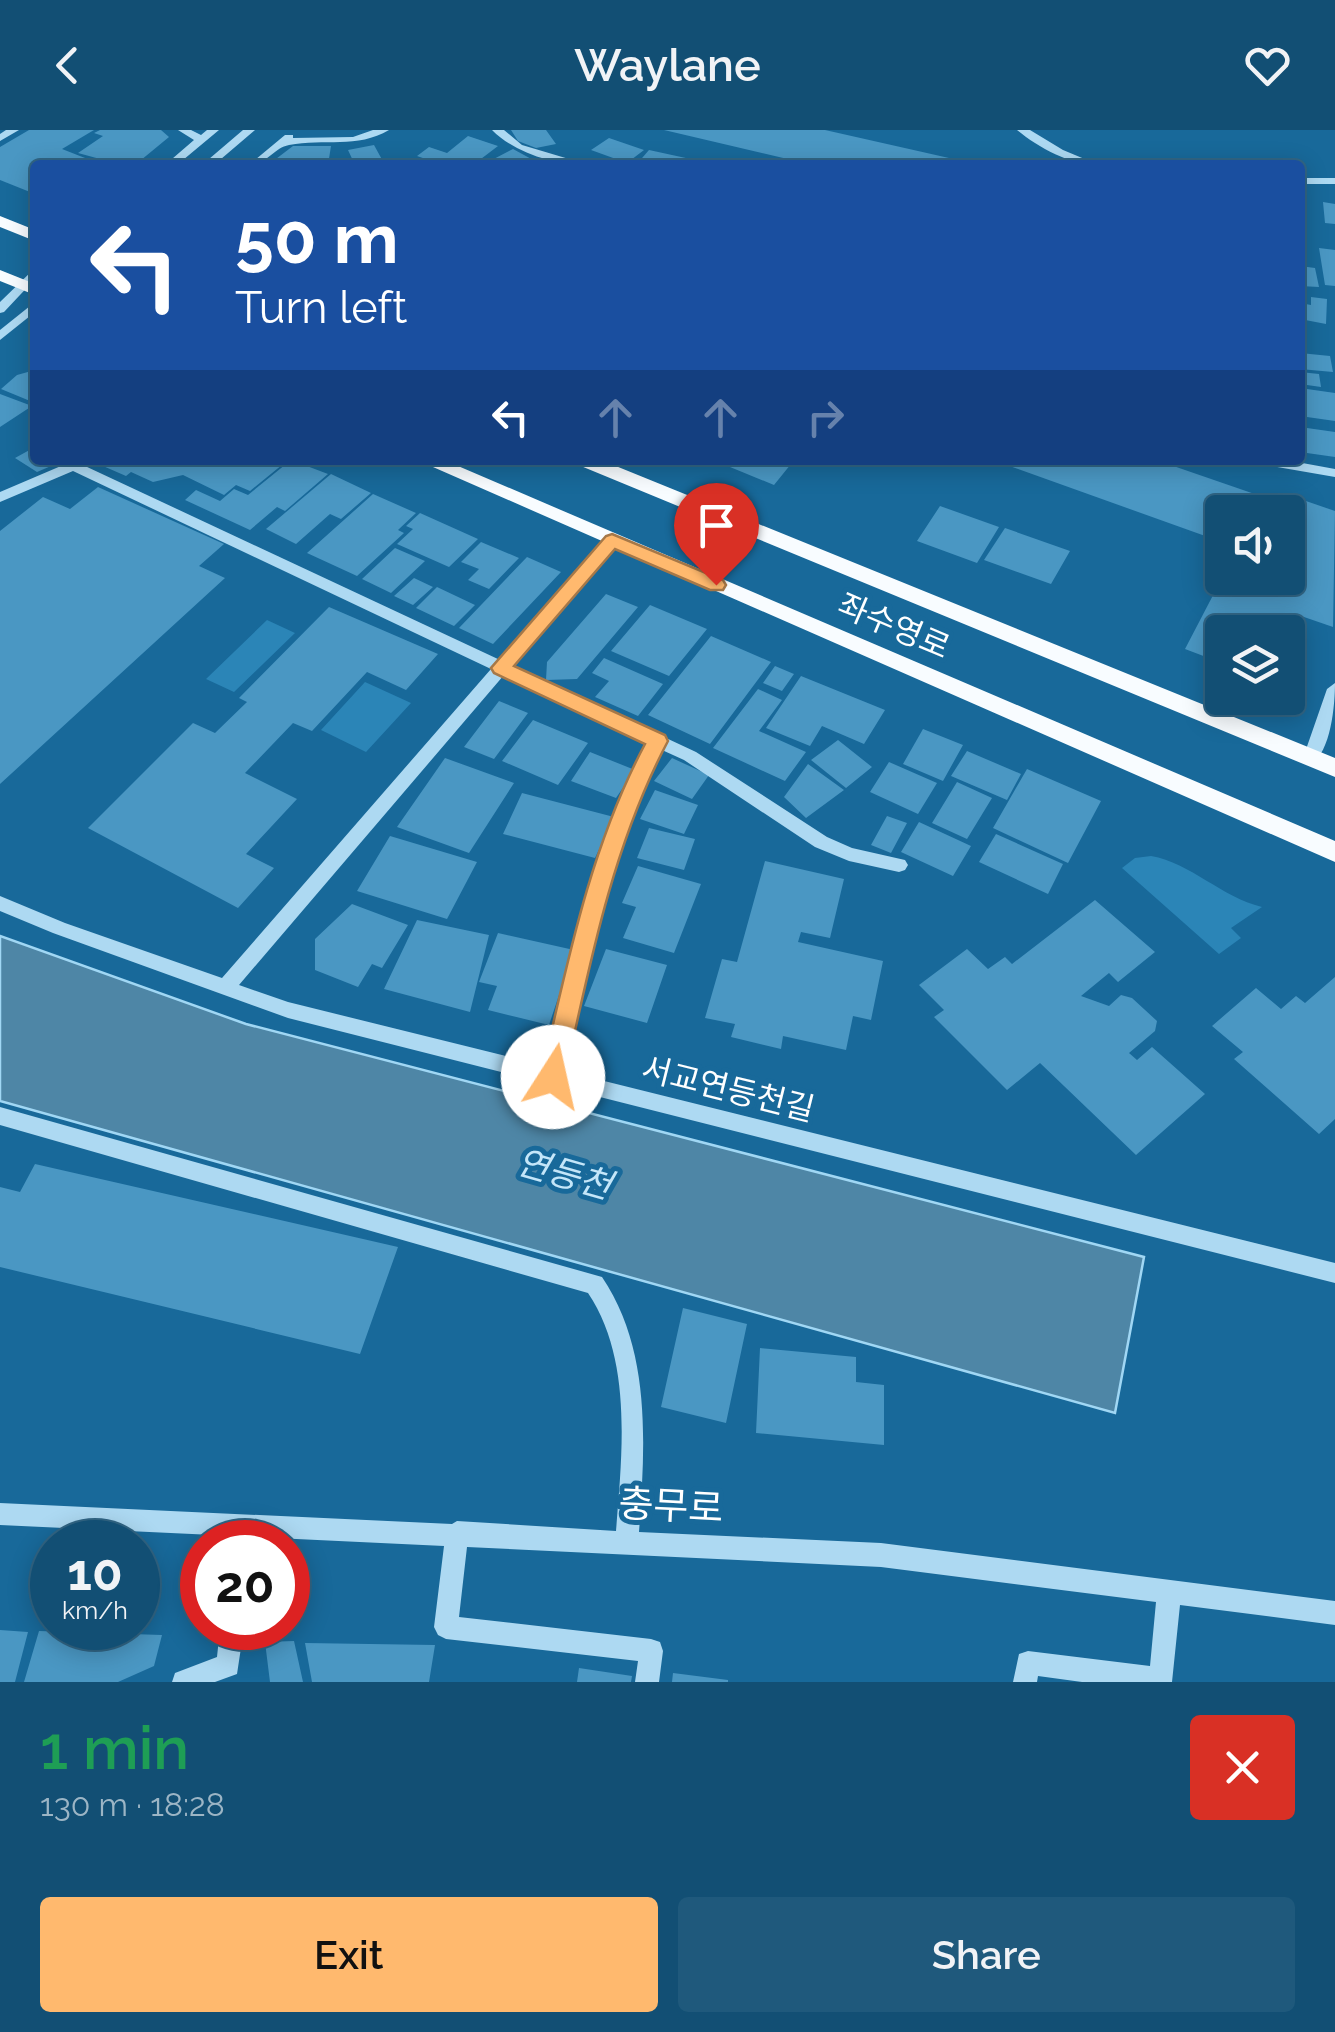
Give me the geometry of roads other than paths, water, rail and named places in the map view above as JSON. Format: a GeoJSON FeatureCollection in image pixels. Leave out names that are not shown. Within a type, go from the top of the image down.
{"type":"FeatureCollection","features":[{"type":"Feature","properties":{"kind":"main road"},"geometry":{"type":"LineString","coordinates":[[0,221],[30,234]]}},
{"type":"Feature","properties":{"kind":"main road"},"geometry":{"type":"LineString","coordinates":[[0,275],[30,282]]}},
{"type":"Feature","properties":{"kind":"main road","name":"좌수영로"},"geometry":{"type":"LineString","coordinates":[[440,465],[1335,852]]}},
{"type":"Feature","properties":{"kind":"main road","name":"좌수영로"},"geometry":{"type":"LineString","coordinates":[[595,465],[1335,768]]}},
{"type":"Feature","properties":{"kind":"street"},"geometry":{"type":"LineString","coordinates":[[0,138],[14,130]]}},
{"type":"Feature","properties":{"kind":"street"},"geometry":{"type":"LineString","coordinates":[[184,130],[202,140]]}},
{"type":"Feature","properties":{"kind":"street"},"geometry":{"type":"LineString","coordinates":[[176,160],[214,130]]}},
{"type":"Feature","properties":{"kind":"street"},"geometry":{"type":"LineString","coordinates":[[214,160],[250,130]]}},
{"type":"Feature","properties":{"kind":"street"},"geometry":{"type":"LineString","coordinates":[[260,160],[297,130]]}},
{"type":"Feature","properties":{"kind":"street"},"geometry":{"type":"LineString","coordinates":[[282,142],[354,140],[384,130]]}},
{"type":"Feature","properties":{"kind":"street"},"geometry":{"type":"LineString","coordinates":[[496,130],[518,147],[566,160]]}},
{"type":"Feature","properties":{"kind":"street"},"geometry":{"type":"LineString","coordinates":[[1022,130],[1081,160]]}},
{"type":"Feature","properties":{"kind":"street"},"geometry":{"type":"LineString","coordinates":[[1305,180],[1335,181]]}},
{"type":"Feature","properties":{"kind":"street"},"geometry":{"type":"LineString","coordinates":[[0,309],[30,282]]}},
{"type":"Feature","properties":{"kind":"street"},"geometry":{"type":"LineString","coordinates":[[0,336],[30,310]]}},
{"type":"Feature","properties":{"kind":"street"},"geometry":{"type":"LineString","coordinates":[[1,496],[74,465]]}},
{"type":"Feature","properties":{"kind":"street"},"geometry":{"type":"LineString","coordinates":[[83,465],[658,741],[706,766],[821,842],[849,854],[899,866]]}},
{"type":"Feature","properties":{"kind":"street"},"geometry":{"type":"LineString","coordinates":[[1289,465],[1335,473]]}},
{"type":"Feature","properties":{"kind":"street"},"geometry":{"type":"LineString","coordinates":[[225,988],[612,540]]}},
{"type":"Feature","properties":{"kind":"street"},"geometry":{"type":"LineString","coordinates":[[1311,758],[1335,689]]}},
{"type":"Feature","properties":{"kind":"street"},"geometry":{"type":"LineString","coordinates":[[553,1077],[583,943],[627,798],[658,741]]}},
{"type":"Feature","properties":{"kind":"street","name":"서교연등천길"},"geometry":{"type":"LineString","coordinates":[[0,902],[59,928],[288,1010],[1335,1273]]}},
{"type":"Feature","properties":{"kind":"street"},"geometry":{"type":"LineString","coordinates":[[0,1116],[595,1284],[613,1311],[628,1390],[631,1488],[627,1541]]}},
{"type":"Feature","properties":{"kind":"street","name":"충무로"},"geometry":{"type":"LineString","coordinates":[[0,1514],[180,1530]]}},
{"type":"Feature","properties":{"kind":"street"},"geometry":{"type":"LineString","coordinates":[[457,1533],[446,1627],[651,1650],[647,1682]]}},
{"type":"Feature","properties":{"kind":"street","name":"충무로"},"geometry":{"type":"LineString","coordinates":[[310,1534],[457,1533],[882,1555],[1335,1613]]}},
{"type":"Feature","properties":{"kind":"street"},"geometry":{"type":"LineString","coordinates":[[1025,1682],[1028,1664],[1161,1680],[1170,1590]]}},
{"type":"Feature","properties":{"kind":"street"},"geometry":{"type":"LineString","coordinates":[[184,1682],[228,1665],[230,1650]]}},
{"type":"Feature","properties":{"kind":"water","name":"연등천"},"geometry":{"type":"Polygon","coordinates":[[[0,936],[246,1024],[1144,1257],[1115,1413],[0,1101],[0,936]]]}}]}
